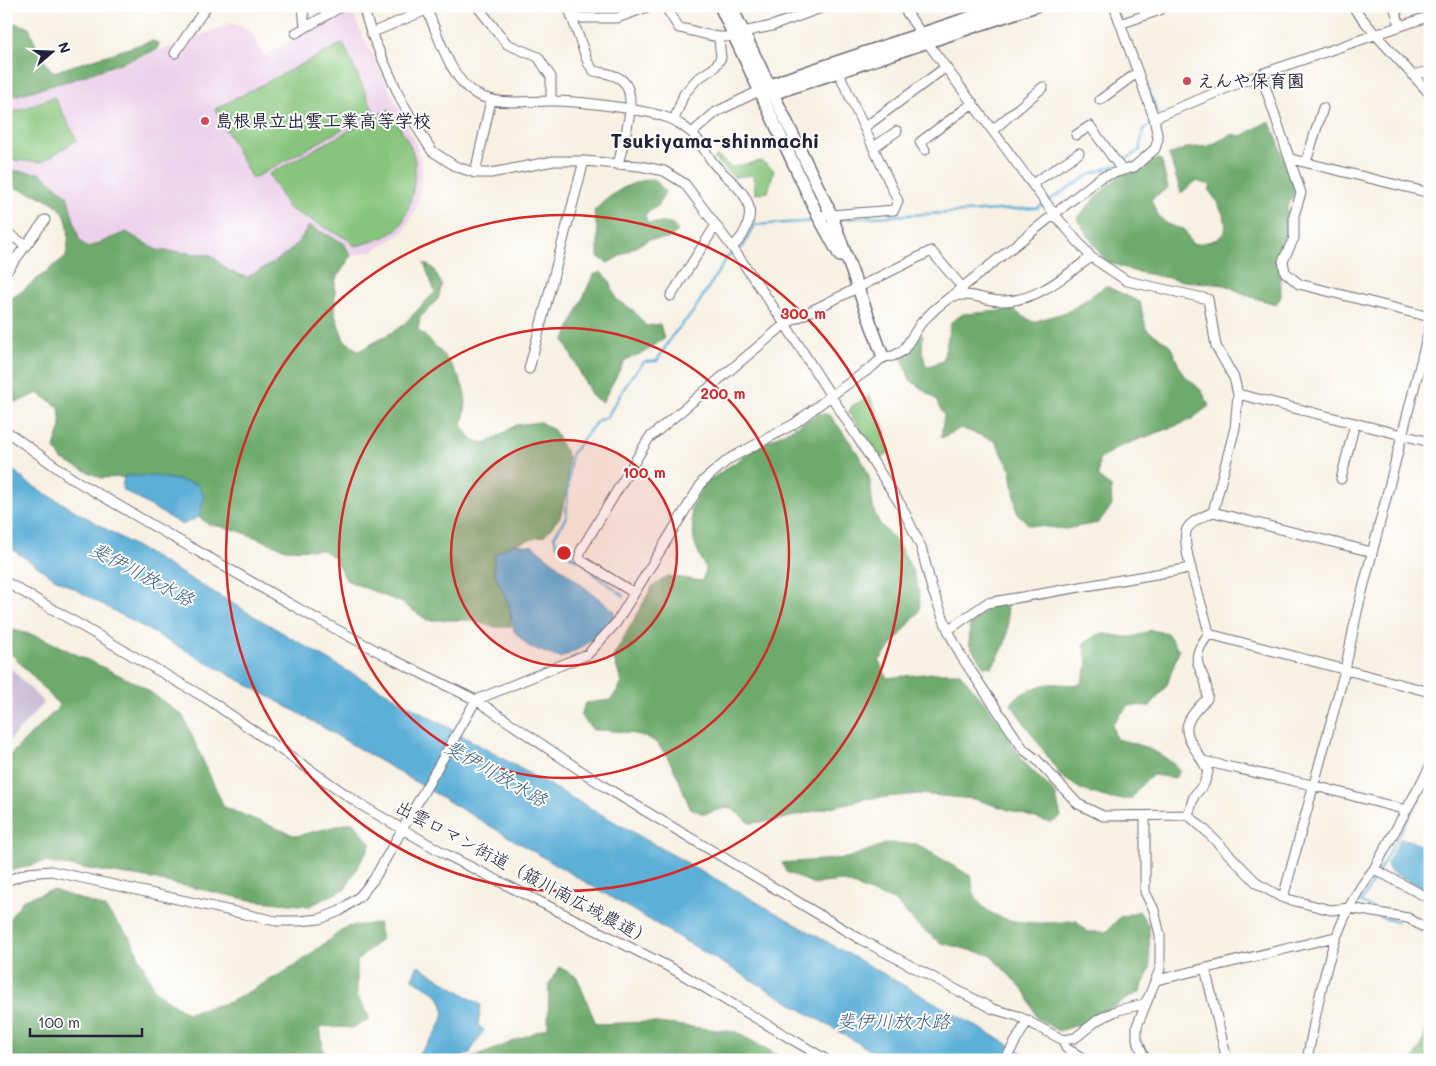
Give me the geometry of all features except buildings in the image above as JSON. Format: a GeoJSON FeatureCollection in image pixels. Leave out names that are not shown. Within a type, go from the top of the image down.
{"type":"FeatureCollection","features":[{"type":"Feature","properties":{"kind":"main road"},"geometry":{"type":"LineString","coordinates":[[720,6],[738,34],[831,214],[883,357]]}},
{"type":"Feature","properties":{"kind":"main road"},"geometry":{"type":"LineString","coordinates":[[731,6],[738,34]]}},
{"type":"Feature","properties":{"kind":"main road"},"geometry":{"type":"LineString","coordinates":[[766,90],[838,71],[1004,6]]}},
{"type":"Feature","properties":{"kind":"main road"},"geometry":{"type":"LineString","coordinates":[[766,90],[924,38],[1036,6]]}},
{"type":"Feature","properties":{"kind":"main road"},"geometry":{"type":"LineString","coordinates":[[766,90],[818,216],[858,288]]}},
{"type":"Feature","properties":{"kind":"street"},"geometry":{"type":"LineString","coordinates":[[175,53],[207,6]]}},
{"type":"Feature","properties":{"kind":"street"},"geometry":{"type":"LineString","coordinates":[[303,6],[305,28]]}},
{"type":"Feature","properties":{"kind":"street"},"geometry":{"type":"LineString","coordinates":[[296,33],[327,10],[342,6]]}},
{"type":"Feature","properties":{"kind":"street"},"geometry":{"type":"LineString","coordinates":[[363,6],[371,32],[402,102],[432,151],[454,166],[475,173],[491,173],[554,160],[584,161],[664,171],[686,184],[732,246],[785,324],[902,507],[921,547],[932,589],[948,630],[961,656],[1024,750],[1036,759],[1078,804],[1103,816],[1188,815],[1258,884],[1283,898],[1331,910],[1350,908],[1408,918],[1430,931]]}},
{"type":"Feature","properties":{"kind":"street"},"geometry":{"type":"LineString","coordinates":[[477,6],[508,44],[538,57],[551,77],[551,101]]}},
{"type":"Feature","properties":{"kind":"street"},"geometry":{"type":"LineString","coordinates":[[568,6],[574,18],[588,63],[594,71],[614,75],[624,82],[631,101],[618,165]]}},
{"type":"Feature","properties":{"kind":"street"},"geometry":{"type":"LineString","coordinates":[[574,18],[617,18],[650,6]]}},
{"type":"Feature","properties":{"kind":"street"},"geometry":{"type":"LineString","coordinates":[[666,6],[680,28],[702,32],[719,39],[772,26],[826,6]]}},
{"type":"Feature","properties":{"kind":"street"},"geometry":{"type":"LineString","coordinates":[[902,6],[1055,215],[1091,257],[1127,281],[1208,299],[1216,346],[1234,378],[1238,394],[1235,428],[1213,512]]}},
{"type":"Feature","properties":{"kind":"street"},"geometry":{"type":"LineString","coordinates":[[6,881],[28,873],[51,871],[276,921],[320,919],[340,910],[360,896],[374,879],[470,714],[476,700],[588,654],[616,623],[703,481],[729,459],[794,424],[883,357],[893,356],[903,351],[921,322],[1101,177],[1134,167],[1155,150],[1158,139],[1154,118],[1114,6]]}},
{"type":"Feature","properties":{"kind":"street"},"geometry":{"type":"LineString","coordinates":[[1352,6],[1430,94]]}},
{"type":"Feature","properties":{"kind":"street"},"geometry":{"type":"LineString","coordinates":[[1394,6],[1400,26]]}},
{"type":"Feature","properties":{"kind":"street"},"geometry":{"type":"LineString","coordinates":[[371,32],[432,8],[455,74],[474,93],[492,100],[517,103],[551,101],[630,110],[674,120],[692,133],[712,162],[741,190],[750,206],[749,221],[740,240],[732,246]]}},
{"type":"Feature","properties":{"kind":"street"},"geometry":{"type":"LineString","coordinates":[[1120,24],[1160,10]]}},
{"type":"Feature","properties":{"kind":"street"},"geometry":{"type":"LineString","coordinates":[[1154,118],[1261,74],[1430,16]]}},
{"type":"Feature","properties":{"kind":"street"},"geometry":{"type":"LineString","coordinates":[[674,120],[684,94],[697,80],[714,68],[721,58],[719,39]]}},
{"type":"Feature","properties":{"kind":"street"},"geometry":{"type":"LineString","coordinates":[[864,127],[946,66]]}},
{"type":"Feature","properties":{"kind":"street"},"geometry":{"type":"LineString","coordinates":[[818,216],[894,210],[898,207],[898,201],[838,71]]}},
{"type":"Feature","properties":{"kind":"street"},"geometry":{"type":"LineString","coordinates":[[1412,75],[1430,71]]}},
{"type":"Feature","properties":{"kind":"street"},"geometry":{"type":"LineString","coordinates":[[1100,100],[1138,72]]}},
{"type":"Feature","properties":{"kind":"street"},"geometry":{"type":"LineString","coordinates":[[1261,74],[1301,193],[1294,215],[1294,238],[1283,261],[1285,272],[1299,284],[1430,317]]}},
{"type":"Feature","properties":{"kind":"street"},"geometry":{"type":"LineString","coordinates":[[992,130],[1043,87]]}},
{"type":"Feature","properties":{"kind":"street"},"geometry":{"type":"LineString","coordinates":[[692,133],[716,112],[766,90]]}},
{"type":"Feature","properties":{"kind":"street"},"geometry":{"type":"LineString","coordinates":[[475,173],[492,100]]}},
{"type":"Feature","properties":{"kind":"street"},"geometry":{"type":"LineString","coordinates":[[925,150],[920,142],[973,103]]}},
{"type":"Feature","properties":{"kind":"street"},"geometry":{"type":"LineString","coordinates":[[1306,162],[1323,108]]}},
{"type":"Feature","properties":{"kind":"street"},"geometry":{"type":"LineString","coordinates":[[1076,135],[1090,126],[1122,170]]}},
{"type":"Feature","properties":{"kind":"street"},"geometry":{"type":"LineString","coordinates":[[874,147],[897,131]]}},
{"type":"Feature","properties":{"kind":"street"},"geometry":{"type":"LineString","coordinates":[[1032,184],[1079,153]]}},
{"type":"Feature","properties":{"kind":"street"},"geometry":{"type":"LineString","coordinates":[[1291,159],[1430,193]]}},
{"type":"Feature","properties":{"kind":"street"},"geometry":{"type":"LineString","coordinates":[[529,369],[584,161]]}},
{"type":"Feature","properties":{"kind":"street"},"geometry":{"type":"LineString","coordinates":[[6,272],[44,220]]}},
{"type":"Feature","properties":{"kind":"street"},"geometry":{"type":"LineString","coordinates":[[671,296],[716,225]]}},
{"type":"Feature","properties":{"kind":"street"},"geometry":{"type":"LineString","coordinates":[[6,232],[24,245]]}},
{"type":"Feature","properties":{"kind":"street"},"geometry":{"type":"LineString","coordinates":[[634,593],[579,559],[581,550],[649,438],[785,324],[931,251],[963,288]]}},
{"type":"Feature","properties":{"kind":"street"},"geometry":{"type":"LineString","coordinates":[[953,296],[963,294],[1000,302],[1012,300],[1040,292],[1091,257]]}},
{"type":"Feature","properties":{"kind":"street"},"geometry":{"type":"LineString","coordinates":[[1283,898],[1312,785],[1345,670],[1372,552],[1427,348],[1430,326]]}},
{"type":"Feature","properties":{"kind":"street"},"geometry":{"type":"LineString","coordinates":[[1238,394],[1430,442]]}},
{"type":"Feature","properties":{"kind":"street"},"geometry":{"type":"LineString","coordinates":[[1341,478],[1356,423]]}},
{"type":"Feature","properties":{"kind":"street"},"geometry":{"type":"LineString","coordinates":[[6,431],[73,479],[156,528],[315,618],[394,660],[476,700],[605,787],[860,939],[993,1009],[1028,1020],[1063,1040],[1076,1038],[1099,1019],[1118,1010],[1144,1004],[1150,995]]}},
{"type":"Feature","properties":{"kind":"street"},"geometry":{"type":"LineString","coordinates":[[1209,634],[1186,546],[1186,530],[1192,523],[1213,512],[1372,552]]}},
{"type":"Feature","properties":{"kind":"street"},"geometry":{"type":"LineString","coordinates":[[948,630],[987,603],[1192,568]]}},
{"type":"Feature","properties":{"kind":"street","name":"出雲ロマン街道（簸川南広域農道）"},"geometry":{"type":"LineString","coordinates":[[6,582],[209,700],[360,805],[447,856],[673,970],[826,1060]]}},
{"type":"Feature","properties":{"kind":"street"},"geometry":{"type":"LineString","coordinates":[[1209,634],[1430,692]]}},
{"type":"Feature","properties":{"kind":"street"},"geometry":{"type":"LineString","coordinates":[[1188,815],[1194,796],[1204,784],[1208,772],[1188,738],[1187,725],[1194,710],[1206,699],[1208,689],[1196,662],[1198,648],[1209,634]]}},
{"type":"Feature","properties":{"kind":"street"},"geometry":{"type":"LineString","coordinates":[[1203,761],[1312,785],[1406,810]]}},
{"type":"Feature","properties":{"kind":"street"},"geometry":{"type":"LineString","coordinates":[[1307,1060],[1320,990],[1335,937],[1364,882],[1374,869],[1430,767]]}},
{"type":"Feature","properties":{"kind":"street"},"geometry":{"type":"LineString","coordinates":[[1421,784],[1430,790]]}},
{"type":"Feature","properties":{"kind":"street"},"geometry":{"type":"LineString","coordinates":[[1145,816],[1145,892],[1157,920],[1160,935],[1160,969],[1137,1026],[1137,1038],[1145,1060]]}},
{"type":"Feature","properties":{"kind":"street"},"geometry":{"type":"LineString","coordinates":[[1374,869],[1430,899]]}},
{"type":"Feature","properties":{"kind":"street"},"geometry":{"type":"LineString","coordinates":[[1157,980],[1335,937]]}},
{"type":"Feature","properties":{"kind":"street"},"geometry":{"type":"LineString","coordinates":[[1205,968],[1227,1060]]}},
{"type":"Feature","properties":{"kind":"street"},"geometry":{"type":"LineString","coordinates":[[1005,1060],[1028,1020]]}},
{"type":"Feature","properties":{"kind":"street"},"geometry":{"type":"LineString","coordinates":[[1063,1040],[1066,1048],[1086,1060]]}},
{"type":"Feature","properties":{"kind":"shaded area","name":"島根県立出雲工業高等学校"},"geometry":{"type":"Polygon","coordinates":[[[351,11],[416,145],[422,169],[418,204],[404,232],[373,251],[351,256],[344,243],[309,227],[300,241],[286,256],[247,277],[229,271],[211,255],[157,250],[140,238],[87,248],[79,239],[67,195],[40,173],[6,170],[6,98],[72,80],[190,40],[232,23],[249,29],[264,55],[351,11]]]}},
{"type":"Feature","properties":{"kind":"shaded area"},"geometry":{"type":"Polygon","coordinates":[[[6,663],[44,703],[6,744],[6,663]]]}},
{"type":"Feature","properties":{"kind":"green space"},"geometry":{"type":"Polygon","coordinates":[[[10,22],[29,27],[39,54],[53,72],[151,41],[159,43],[157,50],[72,80],[6,98],[6,24],[10,22]]]}},
{"type":"Feature","properties":{"kind":"green space"},"geometry":{"type":"Polygon","coordinates":[[[343,43],[374,112],[252,179],[215,109],[343,43]]]}},
{"type":"Feature","properties":{"kind":"green space"},"geometry":{"type":"Polygon","coordinates":[[[54,97],[77,140],[42,162],[11,160],[6,154],[6,115],[54,97]]]}},
{"type":"Feature","properties":{"kind":"green space"},"geometry":{"type":"Polygon","coordinates":[[[389,109],[408,142],[415,161],[415,178],[411,199],[400,226],[395,231],[370,242],[355,246],[347,239],[288,208],[269,174],[389,109]]]}},
{"type":"Feature","properties":{"kind":"green space"},"geometry":{"type":"Polygon","coordinates":[[[1269,121],[1277,138],[1295,191],[1287,207],[1287,233],[1280,245],[1281,297],[1276,304],[1251,297],[1225,285],[1183,281],[1133,271],[1105,261],[1077,219],[1104,189],[1124,173],[1147,162],[1161,159],[1168,188],[1151,199],[1156,211],[1163,220],[1171,226],[1184,229],[1192,244],[1217,239],[1223,234],[1226,227],[1225,219],[1209,190],[1211,185],[1196,181],[1181,193],[1169,155],[1186,148],[1209,146],[1232,134],[1242,136],[1269,121]]]}},
{"type":"Feature","properties":{"kind":"green space"},"geometry":{"type":"Polygon","coordinates":[[[717,156],[731,167],[761,161],[774,170],[768,192],[755,194],[754,175],[734,177],[714,159],[717,156]]]}},
{"type":"Feature","properties":{"kind":"green space"},"geometry":{"type":"Polygon","coordinates":[[[6,170],[40,173],[67,195],[79,239],[87,248],[126,232],[157,250],[211,255],[229,271],[247,277],[282,257],[296,244],[309,226],[344,243],[351,256],[335,281],[335,315],[344,340],[359,351],[401,327],[435,292],[424,263],[433,268],[442,285],[438,299],[420,318],[418,330],[449,361],[460,380],[466,401],[462,425],[473,441],[487,443],[516,425],[540,422],[554,430],[568,457],[567,489],[560,517],[544,536],[513,544],[494,571],[510,608],[511,627],[494,627],[469,620],[427,620],[402,603],[346,580],[334,557],[322,550],[285,549],[239,531],[208,524],[199,517],[204,496],[155,476],[101,478],[62,460],[54,447],[61,427],[59,407],[38,393],[20,401],[7,403],[6,299],[17,295],[66,256],[67,224],[63,213],[57,206],[35,195],[6,185],[6,170]]]}},
{"type":"Feature","properties":{"kind":"green space"},"geometry":{"type":"Polygon","coordinates":[[[655,179],[665,192],[658,206],[645,214],[647,223],[671,223],[678,231],[668,239],[649,239],[608,263],[598,257],[598,236],[594,211],[607,199],[629,185],[655,179]]]}},
{"type":"Feature","properties":{"kind":"green space"},"geometry":{"type":"Polygon","coordinates":[[[601,272],[610,281],[616,299],[633,310],[646,326],[660,324],[664,339],[645,352],[625,360],[602,403],[592,396],[564,341],[593,275],[601,272]]]}},
{"type":"Feature","properties":{"kind":"green space"},"geometry":{"type":"Polygon","coordinates":[[[1106,286],[1140,302],[1146,329],[1170,345],[1182,373],[1202,391],[1209,406],[1189,421],[1116,448],[1099,460],[1098,477],[1111,487],[1112,506],[1098,523],[1065,529],[1029,525],[1017,513],[1011,470],[995,441],[961,428],[941,438],[944,415],[935,399],[910,380],[902,358],[918,335],[923,335],[922,350],[926,367],[943,361],[951,322],[963,314],[1013,310],[1033,322],[1069,311],[1106,286]]]}},
{"type":"Feature","properties":{"kind":"green space"},"geometry":{"type":"Polygon","coordinates":[[[870,396],[885,432],[888,453],[879,462],[849,412],[852,406],[870,396]]]}},
{"type":"Feature","properties":{"kind":"green space"},"geometry":{"type":"Polygon","coordinates":[[[820,413],[830,415],[862,461],[869,477],[876,517],[899,546],[909,564],[917,585],[920,605],[918,613],[879,661],[887,678],[932,673],[960,673],[999,721],[1023,761],[1055,793],[1061,817],[1051,823],[974,799],[920,794],[864,799],[774,821],[750,823],[730,807],[704,814],[690,808],[670,761],[652,740],[631,733],[593,730],[580,715],[586,703],[611,700],[622,683],[613,657],[652,587],[668,576],[702,581],[706,570],[694,542],[691,508],[704,484],[756,448],[820,413]]]}},
{"type":"Feature","properties":{"kind":"green space"},"geometry":{"type":"Polygon","coordinates":[[[1001,603],[1007,608],[1008,632],[1006,639],[992,667],[983,666],[969,644],[970,624],[989,606],[1001,603]]]}},
{"type":"Feature","properties":{"kind":"green space"},"geometry":{"type":"Polygon","coordinates":[[[6,628],[40,637],[142,686],[183,716],[224,807],[296,836],[353,822],[371,844],[345,889],[310,906],[250,900],[147,878],[43,862],[6,872],[6,759],[60,706],[6,648],[6,628]]]}},
{"type":"Feature","properties":{"kind":"green space"},"geometry":{"type":"Polygon","coordinates":[[[1151,630],[1167,633],[1179,650],[1167,685],[1150,706],[1129,705],[1112,724],[1116,739],[1134,743],[1151,750],[1166,758],[1180,770],[1175,778],[1153,775],[1141,785],[1131,799],[1112,799],[1082,790],[1062,777],[1011,704],[1023,693],[1039,686],[1049,684],[1081,684],[1088,664],[1083,644],[1097,635],[1107,634],[1132,637],[1151,630]]]}},
{"type":"Feature","properties":{"kind":"green space"},"geometry":{"type":"Polygon","coordinates":[[[888,843],[917,844],[972,877],[974,894],[982,906],[995,915],[1010,920],[1045,923],[1076,920],[1087,932],[1106,932],[1120,917],[1139,911],[1149,926],[1150,968],[1140,992],[1079,1025],[1058,1031],[1037,1018],[1026,993],[990,955],[941,943],[917,925],[896,902],[842,881],[814,884],[786,872],[782,863],[847,858],[888,843]]]}},
{"type":"Feature","properties":{"kind":"green space"},"geometry":{"type":"Polygon","coordinates":[[[53,890],[104,907],[131,939],[155,991],[187,1013],[230,1002],[295,966],[346,927],[378,923],[382,938],[357,961],[357,996],[370,1019],[352,1028],[320,1026],[324,1057],[327,1060],[6,1060],[6,923],[24,899],[53,890]]]}},
{"type":"Feature","properties":{"kind":"green space"},"geometry":{"type":"Polygon","coordinates":[[[559,967],[577,977],[596,1024],[648,1022],[736,1032],[786,1060],[468,1060],[548,1027],[549,984],[559,967]]]}},
{"type":"Feature","properties":{"kind":"green space"},"geometry":{"type":"Polygon","coordinates":[[[1430,1017],[1430,1060],[1413,1060],[1422,1044],[1430,1017]]]}},
{"type":"Feature","properties":{"kind":"water","name":"斐伊川放水路"},"geometry":{"type":"Polygon","coordinates":[[[6,464],[28,483],[339,666],[1036,1060],[887,1060],[302,715],[53,577],[6,545],[6,464]]]}},
{"type":"Feature","properties":{"kind":"water"},"geometry":{"type":"Polygon","coordinates":[[[124,476],[155,476],[197,484],[204,496],[199,517],[182,525],[122,489],[124,476]]]}},
{"type":"Feature","properties":{"kind":"water"},"geometry":{"type":"Polygon","coordinates":[[[513,544],[533,546],[613,610],[615,616],[590,641],[560,658],[529,647],[514,631],[510,608],[494,571],[495,554],[513,544]]]}},
{"type":"Feature","properties":{"kind":"water"},"geometry":{"type":"Polygon","coordinates":[[[1400,839],[1409,840],[1430,850],[1430,892],[1390,871],[1387,864],[1400,839]]]}},
{"type":"Feature","properties":{"kind":"water"},"geometry":{"type":"Polygon","coordinates":[[[418,965],[481,1005],[478,1025],[484,1030],[469,1054],[455,1060],[413,1060],[438,1028],[444,1010],[442,1001],[435,993],[412,978],[418,965]]]}},
{"type":"Feature","properties":{"kind":"waterway"},"geometry":{"type":"LineString","coordinates":[[1136,55],[1157,113]]}},
{"type":"Feature","properties":{"kind":"waterway"},"geometry":{"type":"LineString","coordinates":[[1120,163],[1140,150],[1143,130],[1152,123]]}},
{"type":"Feature","properties":{"kind":"waterway"},"geometry":{"type":"LineString","coordinates":[[837,219],[1037,208],[1091,174],[1115,165]]}},
{"type":"Feature","properties":{"kind":"waterway"},"geometry":{"type":"LineString","coordinates":[[737,250],[743,247],[754,225],[817,221]]}},
{"type":"Feature","properties":{"kind":"waterway"},"geometry":{"type":"LineString","coordinates":[[577,560],[558,547],[554,537],[566,517],[571,455],[597,421],[607,417],[631,377],[644,362],[657,361],[672,336],[693,312],[728,256],[732,253]]}},
{"type":"Feature","properties":{"kind":"waterway"},"geometry":{"type":"LineString","coordinates":[[593,573],[624,596]]}},
{"type":"Feature","properties":{"kind":"waterway"},"geometry":{"type":"LineString","coordinates":[[1373,908],[1361,903],[1430,779]]}},
{"type":"Feature","properties":{"kind":"waterway"},"geometry":{"type":"LineString","coordinates":[[1380,917],[1397,922]]}},
{"type":"Feature","properties":{"kind":"place","name":"えんや保育園"},"geometry":{"type":"Point","coordinates":[1187,81]}},
{"type":"Feature","properties":{"kind":"place","name":"島根県立出雲工業高等学校"},"geometry":{"type":"Point","coordinates":[205,121]}},
{"type":"Feature","properties":{"kind":"district","name":"Tsukiyama-shinmachi"},"geometry":{"type":"Point","coordinates":[715,141]}}]}
